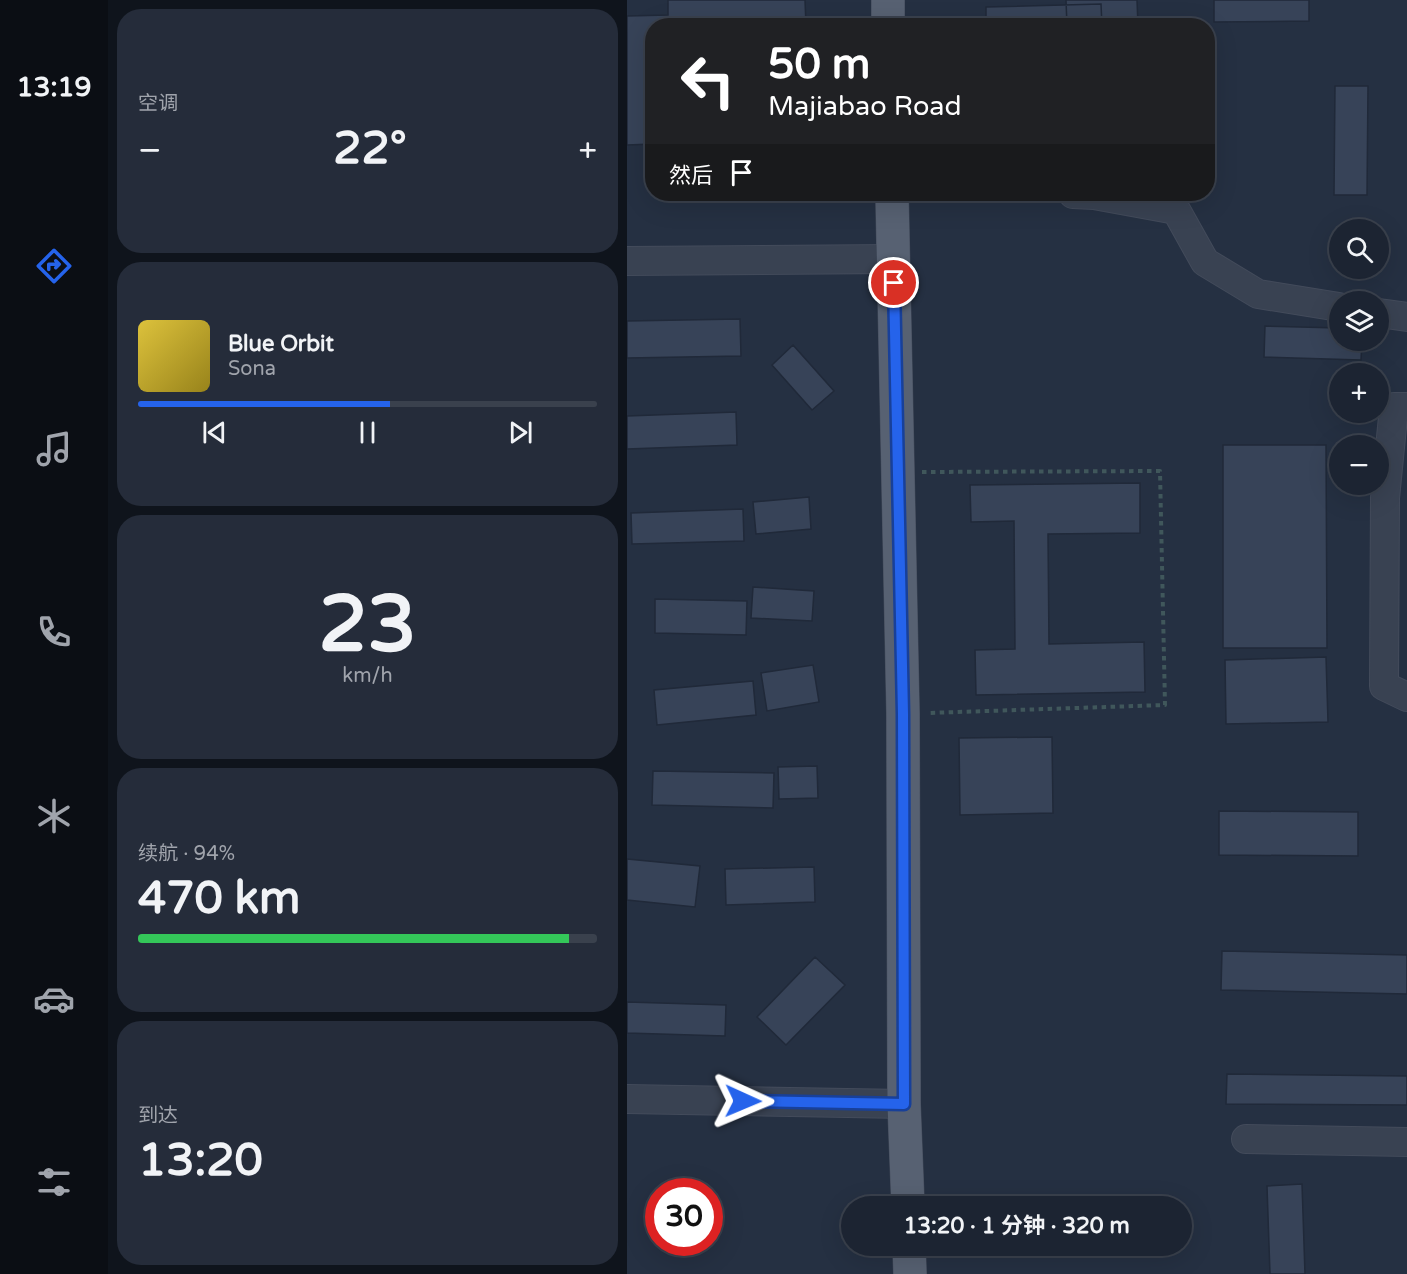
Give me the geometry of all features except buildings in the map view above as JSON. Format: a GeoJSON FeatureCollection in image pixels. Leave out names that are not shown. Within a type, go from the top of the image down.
{"type":"FeatureCollection","features":[{"type":"Feature","properties":{"kind":"main road"},"geometry":{"type":"LineString","coordinates":[[888,0],[888,18]]}},
{"type":"Feature","properties":{"kind":"main road"},"geometry":{"type":"LineString","coordinates":[[892,201],[903,714],[904,1104],[908,1196]]}},
{"type":"Feature","properties":{"kind":"main road"},"geometry":{"type":"LineString","coordinates":[[910,1256],[911,1274]]}},
{"type":"Feature","properties":{"kind":"street"},"geometry":{"type":"LineString","coordinates":[[1127,201],[1176,210],[1205,262],[1258,294],[1329,305]]}},
{"type":"Feature","properties":{"kind":"street"},"geometry":{"type":"LineString","coordinates":[[627,261],[893,260]]}},
{"type":"Feature","properties":{"kind":"street"},"geometry":{"type":"LineString","coordinates":[[1389,314],[1407,317]]}},
{"type":"Feature","properties":{"kind":"street"},"geometry":{"type":"LineString","coordinates":[[1407,406],[1394,407],[1385,498],[1384,686],[1407,697]]}},
{"type":"Feature","properties":{"kind":"street"},"geometry":{"type":"LineString","coordinates":[[627,1099],[904,1104]]}},
{"type":"Feature","properties":{"kind":"street"},"geometry":{"type":"LineString","coordinates":[[1246,1139],[1407,1142]]}},
{"type":"Feature","properties":{"kind":"path"},"geometry":{"type":"LineString","coordinates":[[897,472],[1160,471],[1165,705],[903,714]]}},
{"type":"Feature","properties":{"kind":"route"},"geometry":{"type":"LineString","coordinates":[[743,1101],[904,1104],[903,714],[894,283]]}}]}
